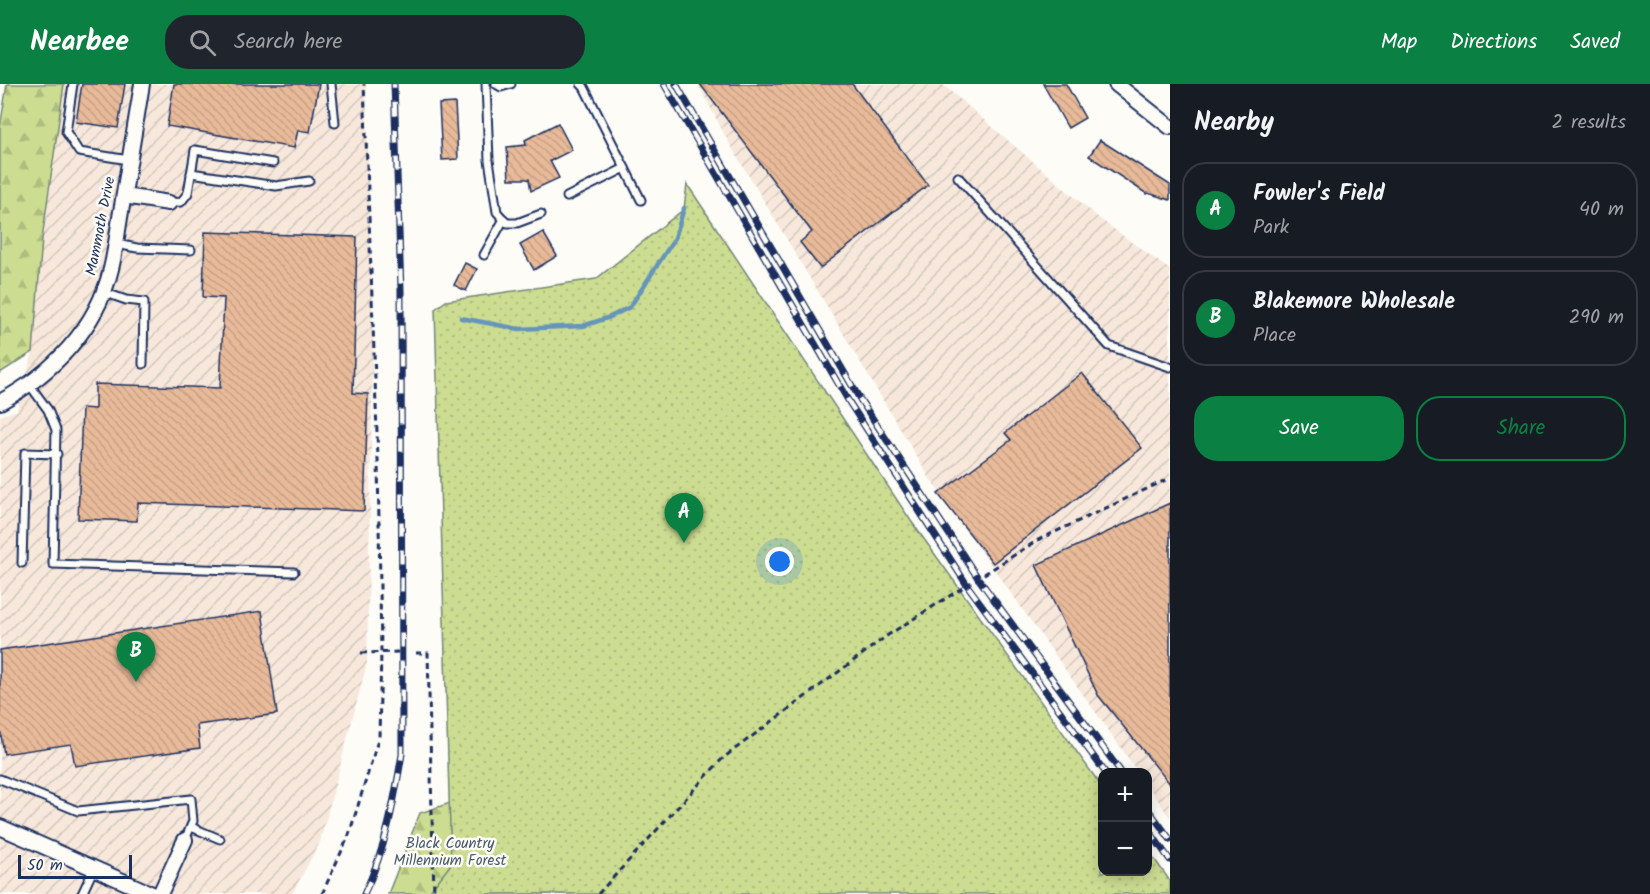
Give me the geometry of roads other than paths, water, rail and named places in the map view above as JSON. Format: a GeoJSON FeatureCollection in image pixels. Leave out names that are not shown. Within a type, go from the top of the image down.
{"type":"FeatureCollection","features":[{"type":"Feature","properties":{"kind":"street","name":"Mammoth Drive"},"geometry":{"type":"LineString","coordinates":[[0,402],[29,384],[60,358],[82,332],[98,306],[111,270],[142,84]]}},
{"type":"Feature","properties":{"kind":"street"},"geometry":{"type":"LineString","coordinates":[[1116,84],[1170,127]]}},
{"type":"Feature","properties":{"kind":"street"},"geometry":{"type":"LineString","coordinates":[[124,196],[169,203]]}},
{"type":"Feature","properties":{"kind":"street"},"geometry":{"type":"LineString","coordinates":[[0,827],[147,893]]}},
{"type":"Feature","properties":{"kind":"street"},"geometry":{"type":"LineString","coordinates":[[160,894],[188,833]]}},
{"type":"Feature","properties":{"kind":"lane"},"geometry":{"type":"LineString","coordinates":[[73,84],[66,132],[79,152],[129,160]]}},
{"type":"Feature","properties":{"kind":"lane"},"geometry":{"type":"LineString","coordinates":[[331,84],[335,123]]}},
{"type":"Feature","properties":{"kind":"lane"},"geometry":{"type":"LineString","coordinates":[[486,84],[489,160],[498,212],[507,223],[517,223],[541,214]]}},
{"type":"Feature","properties":{"kind":"lane"},"geometry":{"type":"LineString","coordinates":[[496,84],[501,87],[511,84]]}},
{"type":"Feature","properties":{"kind":"lane"},"geometry":{"type":"LineString","coordinates":[[581,84],[641,200]]}},
{"type":"Feature","properties":{"kind":"lane"},"geometry":{"type":"LineString","coordinates":[[169,203],[181,202],[188,193],[195,150],[273,163]]}},
{"type":"Feature","properties":{"kind":"lane"},"geometry":{"type":"LineString","coordinates":[[567,197],[625,168]]}},
{"type":"Feature","properties":{"kind":"lane"},"geometry":{"type":"LineString","coordinates":[[191,173],[276,186],[309,181]]}},
{"type":"Feature","properties":{"kind":"lane"},"geometry":{"type":"LineString","coordinates":[[958,177],[1109,346],[1170,367]]}},
{"type":"Feature","properties":{"kind":"lane"},"geometry":{"type":"LineString","coordinates":[[484,255],[504,219]]}},
{"type":"Feature","properties":{"kind":"lane"},"geometry":{"type":"LineString","coordinates":[[116,244],[137,248],[190,250]]}},
{"type":"Feature","properties":{"kind":"lane"},"geometry":{"type":"LineString","coordinates":[[103,292],[126,300],[144,302],[143,364]]}},
{"type":"Feature","properties":{"kind":"lane"},"geometry":{"type":"LineString","coordinates":[[29,384],[40,397],[56,430],[53,564],[294,572]]}},
{"type":"Feature","properties":{"kind":"lane"},"geometry":{"type":"LineString","coordinates":[[22,563],[25,453],[57,454]]}},
{"type":"Feature","properties":{"kind":"lane"},"geometry":{"type":"LineString","coordinates":[[0,779],[78,811],[191,799],[194,821],[188,833],[220,839]]}},
{"type":"Feature","properties":{"kind":"lane"},"geometry":{"type":"LineString","coordinates":[[82,894],[93,868]]}},
{"type":"Feature","properties":{"kind":"waterway"},"geometry":{"type":"LineString","coordinates":[[461,318],[519,329],[583,326],[610,317],[630,307],[675,238],[684,208]]}},
{"type":"Feature","properties":{"kind":"railway"},"geometry":{"type":"LineString","coordinates":[[364,894],[384,843],[402,754],[401,290],[394,84]]}},
{"type":"Feature","properties":{"kind":"railway"},"geometry":{"type":"LineString","coordinates":[[664,84],[849,402],[967,585],[1102,768]]}},
{"type":"Feature","properties":{"kind":"railway"},"geometry":{"type":"LineString","coordinates":[[676,84],[861,401],[978,578],[1118,768]]}},
{"type":"Feature","properties":{"kind":"railway"},"geometry":{"type":"LineString","coordinates":[[1152,814],[1170,839]]}},
{"type":"Feature","properties":{"kind":"railway"},"geometry":{"type":"LineString","coordinates":[[1152,835],[1170,860]]}},
{"type":"Feature","properties":{"kind":"place","name":"Fowler's Field"},"geometry":{"type":"Point","coordinates":[684,543]}},
{"type":"Feature","properties":{"kind":"place","name":"Blakemore Wholesale"},"geometry":{"type":"Point","coordinates":[136,682]}},
{"type":"Feature","properties":{"kind":"park label","name":"Black Country Millennium Forest"},"geometry":{"type":"Point","coordinates":[450,852]}}]}
